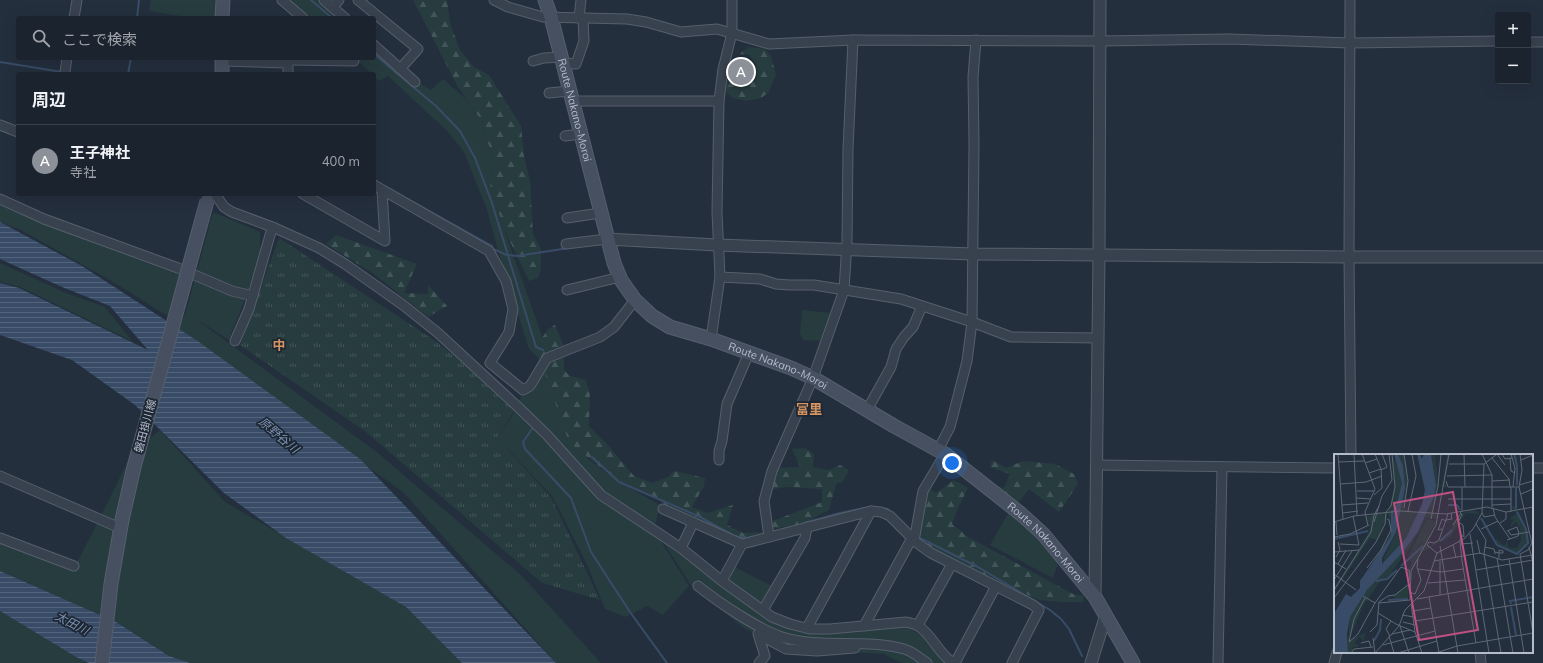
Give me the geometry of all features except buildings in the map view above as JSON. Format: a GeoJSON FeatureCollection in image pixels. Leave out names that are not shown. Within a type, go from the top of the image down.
{"type":"FeatureCollection","features":[{"type":"Feature","properties":{"kind":"main road"},"geometry":{"type":"LineString","coordinates":[[222,16],[223,0]]}},
{"type":"Feature","properties":{"kind":"main road","name":"Route Nakano-Moroi"},"geometry":{"type":"LineString","coordinates":[[545,0],[551,17],[614,263],[620,277],[635,300],[652,316],[670,327],[749,353],[813,378],[941,452],[1021,514],[1043,534],[1095,597],[1133,663]]}},
{"type":"Feature","properties":{"kind":"main road"},"geometry":{"type":"LineString","coordinates":[[222,60],[222,72]]}},
{"type":"Feature","properties":{"kind":"main road","name":"磐田掛川線"},"geometry":{"type":"LineString","coordinates":[[102,663],[106,619],[120,529],[136,460],[211,196]]}},
{"type":"Feature","properties":{"kind":"street"},"geometry":{"type":"LineString","coordinates":[[74,16],[77,0]]}},
{"type":"Feature","properties":{"kind":"street"},"geometry":{"type":"LineString","coordinates":[[282,0],[301,16]]}},
{"type":"Feature","properties":{"kind":"street"},"geometry":{"type":"LineString","coordinates":[[324,0],[343,16]]}},
{"type":"Feature","properties":{"kind":"street"},"geometry":{"type":"LineString","coordinates":[[332,7],[340,0]]}},
{"type":"Feature","properties":{"kind":"street"},"geometry":{"type":"LineString","coordinates":[[358,0],[418,49],[400,69]]}},
{"type":"Feature","properties":{"kind":"street"},"geometry":{"type":"LineString","coordinates":[[494,0],[508,7],[543,17],[627,19],[646,22],[681,32],[717,29],[769,44],[853,40],[1100,41],[1229,39],[1350,43],[1495,41]]}},
{"type":"Feature","properties":{"kind":"street"},"geometry":{"type":"LineString","coordinates":[[533,61],[544,58],[562,60],[576,64],[584,41],[581,18],[581,0]]}},
{"type":"Feature","properties":{"kind":"street"},"geometry":{"type":"LineString","coordinates":[[711,340],[720,276],[717,245],[719,101],[723,69],[732,33],[732,0]]}},
{"type":"Feature","properties":{"kind":"street"},"geometry":{"type":"LineString","coordinates":[[1095,597],[1100,0]]}},
{"type":"Feature","properties":{"kind":"street"},"geometry":{"type":"LineString","coordinates":[[1350,0],[1348,257],[1351,454]]}},
{"type":"Feature","properties":{"kind":"street"},"geometry":{"type":"LineString","coordinates":[[290,7],[290,16]]}},
{"type":"Feature","properties":{"kind":"street"},"geometry":{"type":"LineString","coordinates":[[768,535],[764,501],[767,486],[772,471],[813,378],[844,290],[847,249],[848,149],[853,40]]}},
{"type":"Feature","properties":{"kind":"street"},"geometry":{"type":"LineString","coordinates":[[864,626],[913,540],[923,491],[941,452],[950,427],[967,361],[972,322],[974,144],[973,77],[976,40]]}},
{"type":"Feature","properties":{"kind":"street"},"geometry":{"type":"LineString","coordinates":[[1531,42],[1543,42]]}},
{"type":"Feature","properties":{"kind":"street"},"geometry":{"type":"LineString","coordinates":[[376,47],[415,82]]}},
{"type":"Feature","properties":{"kind":"street"},"geometry":{"type":"LineString","coordinates":[[65,72],[67,60]]}},
{"type":"Feature","properties":{"kind":"street"},"geometry":{"type":"LineString","coordinates":[[288,72],[289,60],[354,61],[353,60]]}},
{"type":"Feature","properties":{"kind":"street"},"geometry":{"type":"LineString","coordinates":[[549,93],[570,96],[719,101]]}},
{"type":"Feature","properties":{"kind":"street"},"geometry":{"type":"LineString","coordinates":[[0,125],[16,131]]}},
{"type":"Feature","properties":{"kind":"street"},"geometry":{"type":"LineString","coordinates":[[565,136],[580,134]]}},
{"type":"Feature","properties":{"kind":"street"},"geometry":{"type":"LineString","coordinates":[[306,196],[385,241],[378,187]]}},
{"type":"Feature","properties":{"kind":"street"},"geometry":{"type":"LineString","coordinates":[[378,187],[489,251],[506,281],[512,309],[508,332],[490,363],[523,390],[530,386],[547,358],[600,337],[614,327],[635,300]]}},
{"type":"Feature","properties":{"kind":"street"},"geometry":{"type":"LineString","coordinates":[[211,196],[232,212],[320,248],[403,305],[438,333],[547,435],[600,496],[681,548],[722,581],[772,617],[790,624],[807,628],[830,629],[906,622],[918,625],[928,635],[937,649],[946,658],[954,663],[996,586]]}},
{"type":"Feature","properties":{"kind":"street"},"geometry":{"type":"LineString","coordinates":[[0,199],[44,219],[178,268],[232,291],[253,296]]}},
{"type":"Feature","properties":{"kind":"street"},"geometry":{"type":"LineString","coordinates":[[567,218],[600,213]]}},
{"type":"Feature","properties":{"kind":"street"},"geometry":{"type":"LineString","coordinates":[[234,341],[240,332],[253,296],[272,228]]}},
{"type":"Feature","properties":{"kind":"street"},"geometry":{"type":"LineString","coordinates":[[566,244],[607,239],[717,245],[972,254],[1543,257]]}},
{"type":"Feature","properties":{"kind":"street"},"geometry":{"type":"LineString","coordinates":[[720,276],[760,279],[776,284],[814,285],[901,299],[972,322],[1011,337],[1098,338]]}},
{"type":"Feature","properties":{"kind":"street"},"geometry":{"type":"LineString","coordinates":[[567,290],[620,277]]}},
{"type":"Feature","properties":{"kind":"street"},"geometry":{"type":"LineString","coordinates":[[867,410],[891,366],[896,349],[904,336],[913,327],[922,306]]}},
{"type":"Feature","properties":{"kind":"street"},"geometry":{"type":"LineString","coordinates":[[719,460],[719,451],[722,441],[727,404],[749,353]]}},
{"type":"Feature","properties":{"kind":"street"},"geometry":{"type":"LineString","coordinates":[[1097,465],[1222,468],[1334,468]]}},
{"type":"Feature","properties":{"kind":"street"},"geometry":{"type":"LineString","coordinates":[[1218,663],[1222,468]]}},
{"type":"Feature","properties":{"kind":"street"},"geometry":{"type":"LineString","coordinates":[[0,476],[120,529]]}},
{"type":"Feature","properties":{"kind":"street"},"geometry":{"type":"LineString","coordinates":[[663,510],[742,544],[768,535],[871,511],[881,512],[890,516],[913,540],[931,553],[1033,605],[1039,610],[1012,663]]}},
{"type":"Feature","properties":{"kind":"street"},"geometry":{"type":"LineString","coordinates":[[807,628],[871,511]]}},
{"type":"Feature","properties":{"kind":"street"},"geometry":{"type":"LineString","coordinates":[[681,548],[693,523]]}},
{"type":"Feature","properties":{"kind":"street"},"geometry":{"type":"LineString","coordinates":[[763,610],[805,538],[807,527]]}},
{"type":"Feature","properties":{"kind":"street"},"geometry":{"type":"LineString","coordinates":[[0,538],[74,566]]}},
{"type":"Feature","properties":{"kind":"street"},"geometry":{"type":"LineString","coordinates":[[722,581],[742,544]]}},
{"type":"Feature","properties":{"kind":"street"},"geometry":{"type":"LineString","coordinates":[[918,625],[952,564]]}},
{"type":"Feature","properties":{"kind":"street"},"geometry":{"type":"LineString","coordinates":[[698,586],[710,596],[752,622],[782,637],[811,642],[862,643],[905,649],[927,663]]}},
{"type":"Feature","properties":{"kind":"street"},"geometry":{"type":"LineString","coordinates":[[1091,663],[1106,615]]}},
{"type":"Feature","properties":{"kind":"street"},"geometry":{"type":"LineString","coordinates":[[759,663],[765,656],[758,634],[786,649],[817,651],[880,645]]}},
{"type":"Feature","properties":{"kind":"street"},"geometry":{"type":"LineString","coordinates":[[1334,663],[1337,653]]}},
{"type":"Feature","properties":{"kind":"street"},"geometry":{"type":"LineString","coordinates":[[1480,653],[1481,663]]}},
{"type":"Feature","properties":{"kind":"green space"},"geometry":{"type":"Polygon","coordinates":[[[151,0],[215,0],[217,16],[181,16],[149,11],[151,0]]]}},
{"type":"Feature","properties":{"kind":"green space"},"geometry":{"type":"Polygon","coordinates":[[[286,0],[320,0],[339,16],[305,16],[286,0]]]}},
{"type":"Feature","properties":{"kind":"green space"},"geometry":{"type":"Polygon","coordinates":[[[413,0],[447,0],[450,23],[460,50],[474,67],[489,75],[521,126],[524,156],[530,181],[533,234],[541,249],[541,269],[538,278],[529,281],[504,229],[490,184],[493,159],[481,120],[458,87],[413,0]]]}},
{"type":"Feature","properties":{"kind":"green space"},"geometry":{"type":"Polygon","coordinates":[[[749,47],[765,49],[771,56],[776,75],[768,93],[761,98],[746,101],[733,98],[727,93],[722,75],[730,60],[742,60],[748,74],[757,65],[749,55],[739,54],[749,47]]]}},
{"type":"Feature","properties":{"kind":"green space"},"geometry":{"type":"Polygon","coordinates":[[[376,49],[411,79],[431,90],[443,79],[467,100],[481,120],[493,159],[490,184],[504,229],[562,392],[588,459],[619,482],[660,505],[654,530],[689,586],[663,615],[647,606],[626,617],[605,609],[587,564],[552,496],[497,438],[512,416],[539,358],[529,349],[502,264],[487,210],[464,152],[447,131],[388,76],[379,81],[376,78],[376,72],[370,72],[357,60],[376,60],[376,49]]]}},
{"type":"Feature","properties":{"kind":"green space"},"geometry":{"type":"Polygon","coordinates":[[[0,199],[139,260],[181,275],[169,317],[115,283],[21,230],[0,222],[0,199]]]}},
{"type":"Feature","properties":{"kind":"green space"},"geometry":{"type":"Polygon","coordinates":[[[213,212],[260,232],[260,259],[229,340],[196,319],[378,453],[522,576],[601,663],[556,663],[404,493],[178,329],[186,312],[213,212]]]}},
{"type":"Feature","properties":{"kind":"green space"},"geometry":{"type":"Polygon","coordinates":[[[336,235],[417,264],[404,293],[428,294],[428,285],[447,306],[428,317],[374,274],[326,244],[336,235]]]}},
{"type":"Feature","properties":{"kind":"green space"},"geometry":{"type":"Polygon","coordinates":[[[279,238],[434,340],[517,406],[497,438],[551,497],[600,600],[542,583],[366,432],[240,345],[279,238]]]}},
{"type":"Feature","properties":{"kind":"green space"},"geometry":{"type":"Polygon","coordinates":[[[0,263],[66,293],[105,307],[132,341],[20,287],[0,282],[0,263]]]}},
{"type":"Feature","properties":{"kind":"green space"},"geometry":{"type":"Polygon","coordinates":[[[802,310],[832,313],[821,341],[803,340],[800,333],[802,310]]]}},
{"type":"Feature","properties":{"kind":"green space"},"geometry":{"type":"Polygon","coordinates":[[[555,325],[564,346],[564,370],[570,376],[586,380],[590,395],[589,426],[606,443],[634,476],[652,483],[668,477],[674,471],[705,478],[704,486],[692,507],[707,513],[733,505],[727,525],[743,533],[768,532],[768,542],[750,548],[693,523],[657,499],[615,479],[569,442],[536,347],[548,329],[555,325]]]}},
{"type":"Feature","properties":{"kind":"green space"},"geometry":{"type":"Polygon","coordinates":[[[160,430],[225,502],[406,607],[462,663],[188,663],[169,656],[116,622],[0,571],[0,541],[75,566],[131,455],[160,430]]]}},
{"type":"Feature","properties":{"kind":"green space"},"geometry":{"type":"Polygon","coordinates":[[[805,448],[814,454],[813,467],[829,470],[840,465],[849,470],[843,481],[836,484],[829,510],[802,524],[772,529],[773,521],[822,502],[822,489],[785,487],[770,490],[776,468],[800,467],[792,449],[805,448]]]}},
{"type":"Feature","properties":{"kind":"green space"},"geometry":{"type":"Polygon","coordinates":[[[992,460],[1006,468],[1023,461],[1055,464],[1074,474],[1078,484],[1059,512],[1029,489],[1018,503],[992,487],[990,484],[1004,488],[1010,474],[990,467],[992,460]]]}},
{"type":"Feature","properties":{"kind":"green space"},"geometry":{"type":"Polygon","coordinates":[[[954,480],[968,488],[952,524],[968,537],[1075,595],[1084,595],[1083,602],[1039,600],[934,552],[916,530],[925,496],[929,488],[936,493],[954,480]]]}},
{"type":"Feature","properties":{"kind":"green space"},"geometry":{"type":"Polygon","coordinates":[[[1009,512],[1059,561],[1053,578],[990,545],[1009,512]]]}},
{"type":"Feature","properties":{"kind":"green space"},"geometry":{"type":"Polygon","coordinates":[[[657,532],[787,623],[830,629],[901,623],[933,643],[954,663],[902,663],[884,654],[786,649],[744,628],[692,587],[657,532]]]}},
{"type":"Feature","properties":{"kind":"green space"},"geometry":{"type":"Polygon","coordinates":[[[735,567],[772,586],[761,604],[727,581],[735,567]]]}},
{"type":"Feature","properties":{"kind":"green space"},"geometry":{"type":"Polygon","coordinates":[[[0,611],[76,657],[89,663],[0,663],[0,611]]]}},
{"type":"Feature","properties":{"kind":"water","name":"原野谷川"},"geometry":{"type":"Polygon","coordinates":[[[0,222],[82,266],[199,342],[360,459],[556,663],[462,663],[406,607],[286,538],[224,493],[135,405],[72,360],[0,335],[0,283],[19,288],[148,350],[110,306],[62,287],[0,259],[0,222]]]}},
{"type":"Feature","properties":{"kind":"water","name":"太田川"},"geometry":{"type":"Polygon","coordinates":[[[0,571],[116,622],[169,656],[190,663],[89,663],[76,657],[0,611],[0,571]]]}},
{"type":"Feature","properties":{"kind":"waterway"},"geometry":{"type":"LineString","coordinates":[[137,16],[139,0]]}},
{"type":"Feature","properties":{"kind":"waterway"},"geometry":{"type":"LineString","coordinates":[[311,0],[330,16]]}},
{"type":"Feature","properties":{"kind":"waterway"},"geometry":{"type":"LineString","coordinates":[[376,56],[437,107],[460,131],[475,158],[492,203],[536,347],[543,350]]}},
{"type":"Feature","properties":{"kind":"waterway"},"geometry":{"type":"LineString","coordinates":[[128,72],[131,60]]}},
{"type":"Feature","properties":{"kind":"waterway"},"geometry":{"type":"LineString","coordinates":[[0,62],[62,72]]}},
{"type":"Feature","properties":{"kind":"waterway"},"geometry":{"type":"LineString","coordinates":[[376,181],[492,246],[493,249],[507,255],[517,256],[569,248]]}},
{"type":"Feature","properties":{"kind":"waterway"},"geometry":{"type":"LineString","coordinates":[[594,245],[601,244]]}},
{"type":"Feature","properties":{"kind":"waterway"},"geometry":{"type":"LineString","coordinates":[[532,429],[523,442],[525,449],[571,498],[591,552],[630,612],[667,663]]}},
{"type":"Feature","properties":{"kind":"waterway"},"geometry":{"type":"LineString","coordinates":[[592,457],[619,482],[698,516],[731,534]]}},
{"type":"Feature","properties":{"kind":"waterway"},"geometry":{"type":"LineString","coordinates":[[804,523],[840,513],[870,507]]}},
{"type":"Feature","properties":{"kind":"waterway"},"geometry":{"type":"LineString","coordinates":[[882,508],[888,509],[892,513]]}},
{"type":"Feature","properties":{"kind":"waterway"},"geometry":{"type":"LineString","coordinates":[[734,536],[747,538],[754,537]]}},
{"type":"Feature","properties":{"kind":"waterway"},"geometry":{"type":"LineString","coordinates":[[918,537],[978,567],[1050,610],[1061,619],[1069,629],[1082,656]]}},
{"type":"Feature","properties":{"kind":"place","name":"王子神社"},"geometry":{"type":"Point","coordinates":[741,72]}},
{"type":"Feature","properties":{"kind":"district","name":"中"},"geometry":{"type":"Point","coordinates":[279,345]}},
{"type":"Feature","properties":{"kind":"district","name":"富里"},"geometry":{"type":"Point","coordinates":[809,409]}}]}
